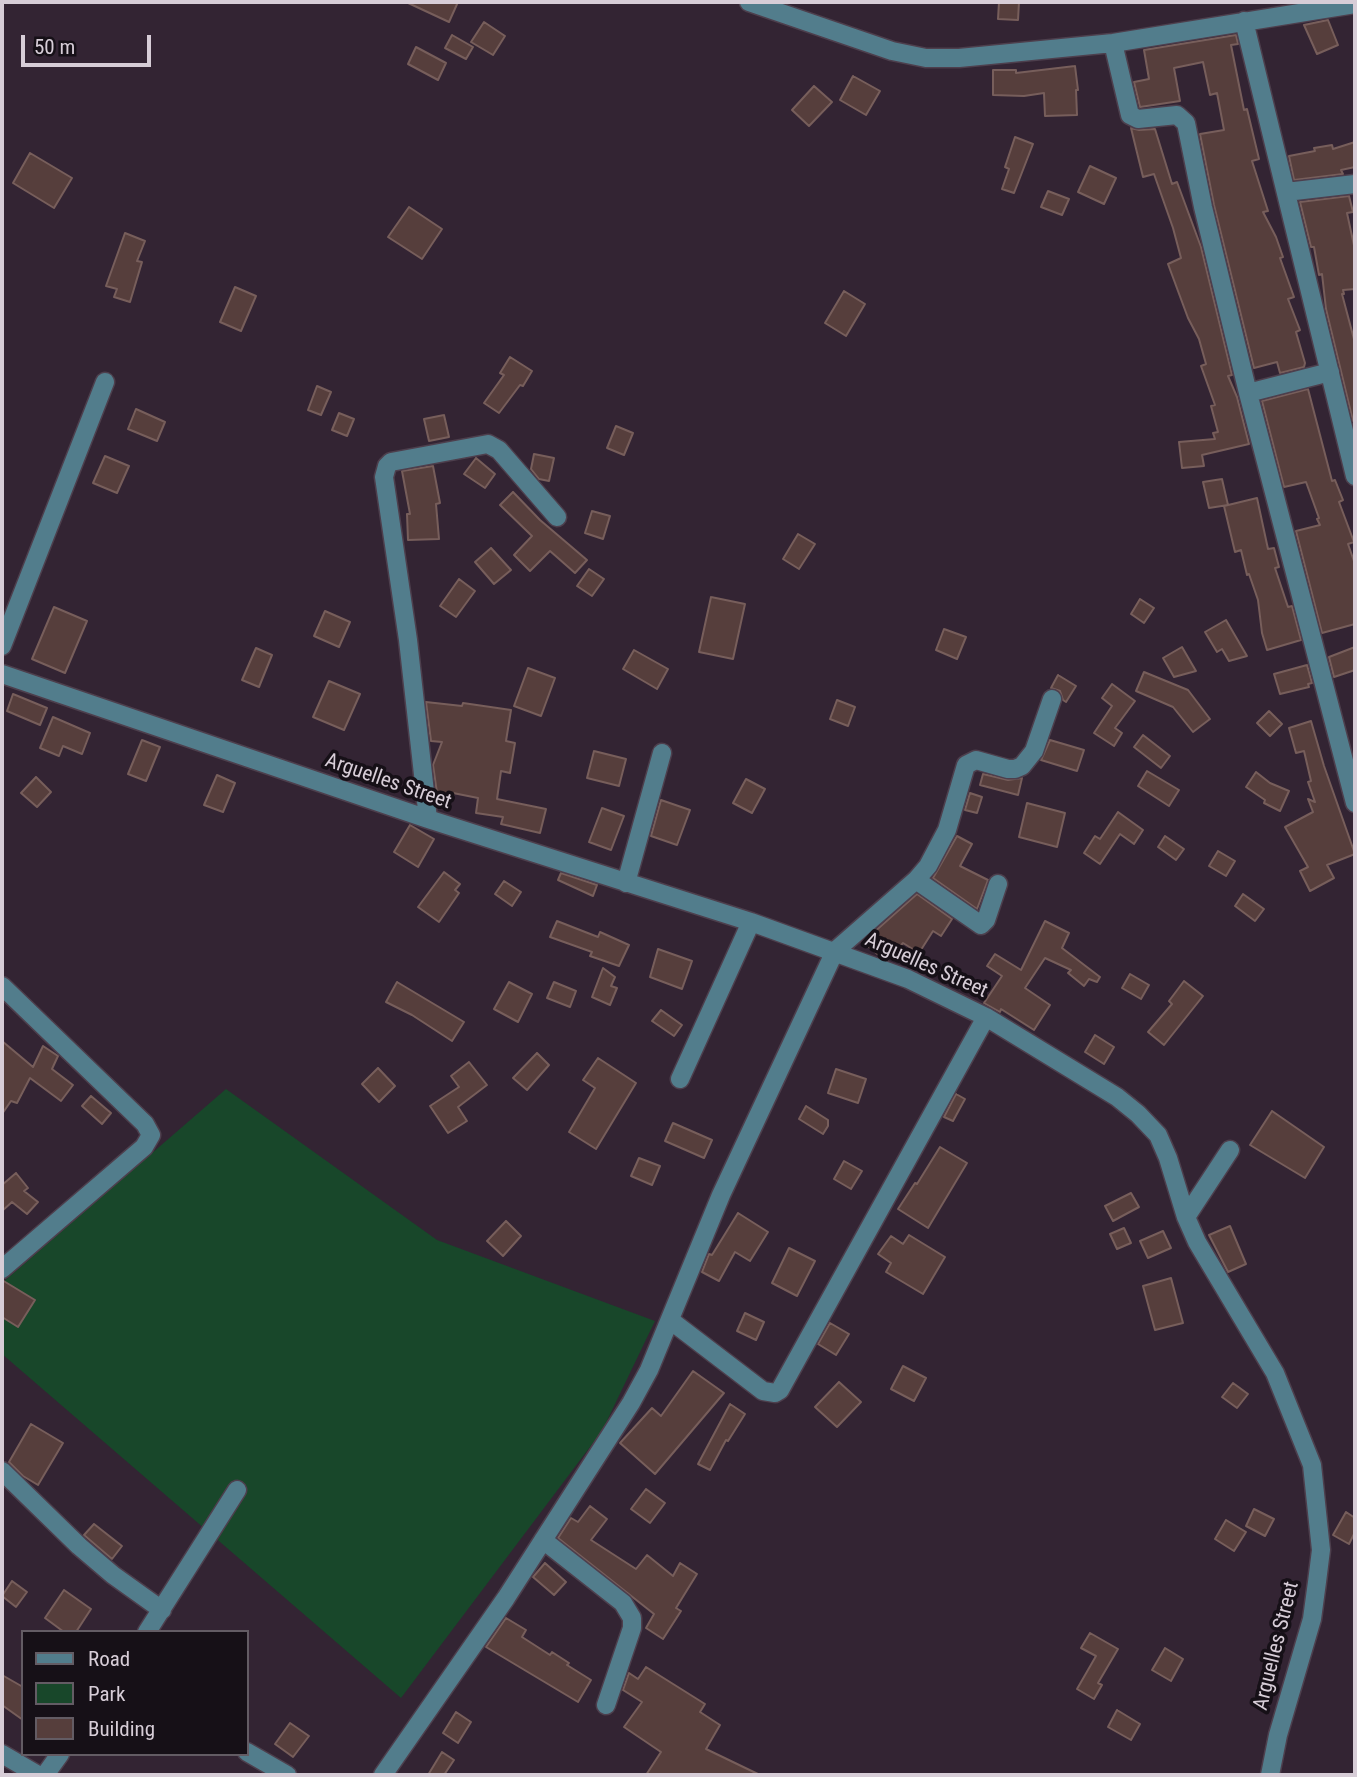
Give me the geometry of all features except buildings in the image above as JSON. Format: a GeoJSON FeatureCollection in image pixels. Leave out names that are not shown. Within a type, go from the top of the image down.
{"type":"FeatureCollection","features":[{"type":"Feature","properties":{"kind":"street"},"geometry":{"type":"LineString","coordinates":[[749,2],[892,51],[926,58],[958,58],[1113,43],[1355,4]]}},
{"type":"Feature","properties":{"kind":"street"},"geometry":{"type":"LineString","coordinates":[[1244,21],[1355,476]]}},
{"type":"Feature","properties":{"kind":"street"},"geometry":{"type":"LineString","coordinates":[[1113,43],[1130,115],[1138,119],[1177,115],[1186,123],[1248,393],[1355,803]]}},
{"type":"Feature","properties":{"kind":"street"},"geometry":{"type":"LineString","coordinates":[[1286,192],[1355,184]]}},
{"type":"Feature","properties":{"kind":"street"},"geometry":{"type":"LineString","coordinates":[[1248,393],[1330,372]]}},
{"type":"Feature","properties":{"kind":"street"},"geometry":{"type":"LineString","coordinates":[[2,646],[105,382]]}},
{"type":"Feature","properties":{"kind":"street"},"geometry":{"type":"LineString","coordinates":[[428,820],[408,640],[384,477],[387,466],[390,462],[488,444],[499,450],[557,517]]}},
{"type":"Feature","properties":{"kind":"street","name":"Arguelles Street"},"geometry":{"type":"LineString","coordinates":[[2,674],[428,820],[751,922],[908,979],[986,1017],[1117,1097],[1138,1114],[1158,1135],[1197,1242],[1275,1373],[1312,1465],[1321,1549],[1312,1619],[1278,1735],[1270,1775]]}},
{"type":"Feature","properties":{"kind":"street"},"geometry":{"type":"LineString","coordinates":[[383,1775],[506,1598],[631,1403],[649,1370],[721,1195],[835,951],[916,880],[939,849],[966,765],[976,760],[1007,769],[1022,766],[1034,751],[1052,699]]}},
{"type":"Feature","properties":{"kind":"street"},"geometry":{"type":"LineString","coordinates":[[626,883],[662,753]]}},
{"type":"Feature","properties":{"kind":"street"},"geometry":{"type":"LineString","coordinates":[[916,880],[981,925],[986,920],[998,884]]}},
{"type":"Feature","properties":{"kind":"street"},"geometry":{"type":"LineString","coordinates":[[680,1079],[751,922]]}},
{"type":"Feature","properties":{"kind":"street"},"geometry":{"type":"LineString","coordinates":[[2,986],[145,1124],[151,1135],[144,1147],[2,1269]]}},
{"type":"Feature","properties":{"kind":"street"},"geometry":{"type":"LineString","coordinates":[[670,1320],[763,1391],[775,1393],[780,1390],[986,1017]]}},
{"type":"Feature","properties":{"kind":"street"},"geometry":{"type":"LineString","coordinates":[[1186,1217],[1230,1150]]}},
{"type":"Feature","properties":{"kind":"street"},"geometry":{"type":"LineString","coordinates":[[2,1471],[79,1546],[113,1575],[162,1610]]}},
{"type":"Feature","properties":{"kind":"street"},"geometry":{"type":"LineString","coordinates":[[148,1630],[237,1490]]}},
{"type":"Feature","properties":{"kind":"street"},"geometry":{"type":"LineString","coordinates":[[543,1540],[622,1603],[632,1618],[632,1628],[606,1706]]}},
{"type":"Feature","properties":{"kind":"street"},"geometry":{"type":"LineString","coordinates":[[248,1753],[286,1775]]}},
{"type":"Feature","properties":{"kind":"street"},"geometry":{"type":"LineString","coordinates":[[2,1754],[38,1775]]}},
{"type":"Feature","properties":{"kind":"street"},"geometry":{"type":"LineString","coordinates":[[45,1775],[59,1756]]}},
{"type":"Feature","properties":{"kind":"green space"},"geometry":{"type":"Polygon","coordinates":[[[226,1089],[437,1240],[655,1321],[602,1431],[401,1698],[2,1354],[2,1283],[226,1089]]]}}]}
